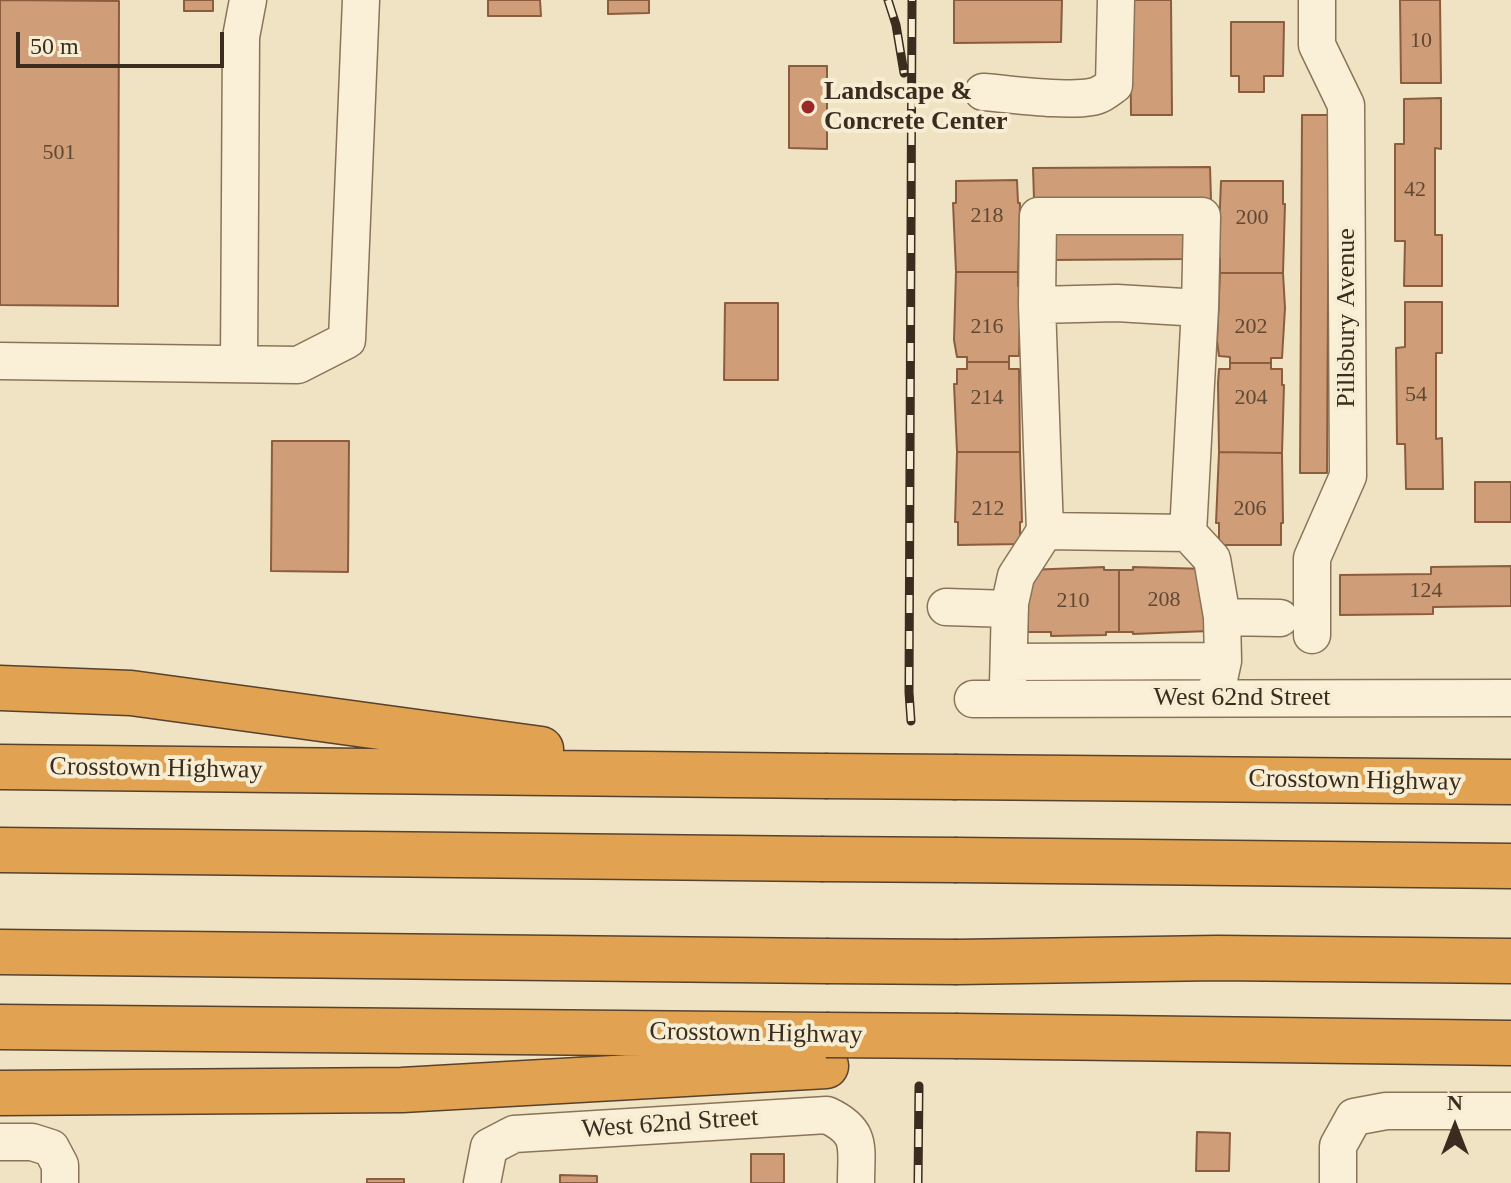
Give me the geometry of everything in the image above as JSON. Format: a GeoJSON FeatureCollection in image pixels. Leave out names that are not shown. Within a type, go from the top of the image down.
{"type":"FeatureCollection","features":[{"type":"Feature","properties":{"kind":"highway"},"geometry":{"type":"LineString","coordinates":[[0,688],[131,693],[722,774]]}},
{"type":"Feature","properties":{"kind":"highway","name":"Crosstown Highway"},"geometry":{"type":"LineString","coordinates":[[0,767],[1511,782]]}},
{"type":"Feature","properties":{"kind":"highway"},"geometry":{"type":"LineString","coordinates":[[0,850],[1511,866]]}},
{"type":"Feature","properties":{"kind":"highway"},"geometry":{"type":"LineString","coordinates":[[0,952],[957,962],[1217,958],[1511,961]]}},
{"type":"Feature","properties":{"kind":"highway","name":"Crosstown Highway"},"geometry":{"type":"LineString","coordinates":[[0,1027],[826,1050],[958,1049],[1137,1039],[1511,1043]]}},
{"type":"Feature","properties":{"kind":"highway"},"geometry":{"type":"LineString","coordinates":[[0,1093],[402,1090],[826,1050]]}},
{"type":"Feature","properties":{"kind":"street"},"geometry":{"type":"LineString","coordinates":[[239,364],[241,37],[248,0]]}},
{"type":"Feature","properties":{"kind":"street"},"geometry":{"type":"LineString","coordinates":[[0,361],[298,365],[347,340],[361,0]]}},
{"type":"Feature","properties":{"kind":"street"},"geometry":{"type":"LineString","coordinates":[[983,92],[1073,98],[1093,97],[1104,92],[1114,85],[1116,0]]}},
{"type":"Feature","properties":{"kind":"street","name":"Pillsbury Avenue"},"geometry":{"type":"LineString","coordinates":[[1312,635],[1312,558],[1348,476],[1346,105],[1317,45],[1317,0]]}},
{"type":"Feature","properties":{"kind":"street"},"geometry":{"type":"LineString","coordinates":[[1215,698],[1223,661],[1222,617],[1212,559],[1188,533],[1202,216],[1038,216],[1037,305],[1045,531],[1016,576],[1010,609],[1009,662],[1223,661]]}},
{"type":"Feature","properties":{"kind":"street"},"geometry":{"type":"LineString","coordinates":[[1037,305],[1117,303],[1200,308]]}},
{"type":"Feature","properties":{"kind":"street"},"geometry":{"type":"LineString","coordinates":[[1045,531],[1188,533]]}},
{"type":"Feature","properties":{"kind":"street"},"geometry":{"type":"LineString","coordinates":[[946,607],[1010,609]]}},
{"type":"Feature","properties":{"kind":"street"},"geometry":{"type":"LineString","coordinates":[[1222,617],[1280,618]]}},
{"type":"Feature","properties":{"kind":"street","name":"West 62nd Street"},"geometry":{"type":"LineString","coordinates":[[1009,662],[990,699],[1511,698]]}},
{"type":"Feature","properties":{"kind":"street"},"geometry":{"type":"LineString","coordinates":[[1338,1183],[1338,1146],[1354,1117],[1386,1111],[1511,1111]]}},
{"type":"Feature","properties":{"kind":"street","name":"West 62nd Street"},"geometry":{"type":"LineString","coordinates":[[482,1183],[489,1147],[514,1134],[827,1115],[845,1124],[856,1141],[856,1183]]}},
{"type":"Feature","properties":{"kind":"street"},"geometry":{"type":"LineString","coordinates":[[0,1142],[32,1142],[51,1148],[60,1165],[60,1183]]}},
{"type":"Feature","properties":{"kind":"building"},"geometry":{"type":"Polygon","coordinates":[[[0,0],[119,1],[118,306],[0,305],[0,0]]]}},
{"type":"Feature","properties":{"kind":"building"},"geometry":{"type":"Polygon","coordinates":[[[184,0],[213,0],[213,11],[184,11],[184,0]]]}},
{"type":"Feature","properties":{"kind":"building"},"geometry":{"type":"Polygon","coordinates":[[[488,0],[540,0],[541,16],[488,16],[488,0]]]}},
{"type":"Feature","properties":{"kind":"building"},"geometry":{"type":"Polygon","coordinates":[[[608,0],[649,0],[649,13],[608,14],[608,0]]]}},
{"type":"Feature","properties":{"kind":"building"},"geometry":{"type":"Polygon","coordinates":[[[954,0],[1062,0],[1061,42],[954,43],[954,0]]]}},
{"type":"Feature","properties":{"kind":"building"},"geometry":{"type":"Polygon","coordinates":[[[1130,0],[1171,0],[1172,115],[1131,115],[1130,0]]]}},
{"type":"Feature","properties":{"kind":"building"},"geometry":{"type":"Polygon","coordinates":[[[1400,0],[1440,0],[1441,83],[1401,83],[1400,0]]]}},
{"type":"Feature","properties":{"kind":"building"},"geometry":{"type":"Polygon","coordinates":[[[1231,22],[1284,22],[1283,76],[1264,76],[1264,92],[1239,92],[1239,76],[1231,76],[1231,22]]]}},
{"type":"Feature","properties":{"kind":"building","name":"Landscape & Concrete Center"},"geometry":{"type":"Polygon","coordinates":[[[789,66],[827,66],[827,149],[789,148],[789,66]]]}},
{"type":"Feature","properties":{"kind":"building"},"geometry":{"type":"Polygon","coordinates":[[[1441,98],[1441,149],[1435,148],[1435,235],[1442,235],[1442,286],[1404,286],[1405,241],[1395,241],[1395,144],[1404,144],[1404,99],[1441,98]]]}},
{"type":"Feature","properties":{"kind":"building"},"geometry":{"type":"Polygon","coordinates":[[[1302,115],[1329,115],[1327,473],[1300,473],[1302,115]]]}},
{"type":"Feature","properties":{"kind":"building"},"geometry":{"type":"Polygon","coordinates":[[[1210,167],[1211,199],[1034,199],[1033,168],[1210,167]]]}},
{"type":"Feature","properties":{"kind":"building"},"geometry":{"type":"Polygon","coordinates":[[[1017,180],[1020,203],[1018,272],[956,272],[953,203],[956,203],[956,181],[1017,180]]]}},
{"type":"Feature","properties":{"kind":"building"},"geometry":{"type":"Polygon","coordinates":[[[1221,181],[1283,181],[1283,273],[1220,273],[1221,181]]]}},
{"type":"Feature","properties":{"kind":"building"},"geometry":{"type":"Polygon","coordinates":[[[1048,230],[1191,230],[1190,259],[1048,260],[1048,230]]]}},
{"type":"Feature","properties":{"kind":"building"},"geometry":{"type":"Polygon","coordinates":[[[956,272],[1018,272],[1018,286],[1021,286],[1019,356],[1009,356],[1009,362],[967,362],[967,357],[957,357],[954,340],[956,272]]]}},
{"type":"Feature","properties":{"kind":"building"},"geometry":{"type":"Polygon","coordinates":[[[1220,273],[1283,273],[1285,308],[1282,358],[1271,358],[1271,363],[1230,363],[1230,357],[1219,356],[1220,273]]]}},
{"type":"Feature","properties":{"kind":"building"},"geometry":{"type":"Polygon","coordinates":[[[1405,302],[1442,302],[1442,353],[1436,353],[1436,439],[1442,438],[1443,489],[1406,489],[1405,444],[1397,444],[1396,348],[1405,347],[1405,302]]]}},
{"type":"Feature","properties":{"kind":"building"},"geometry":{"type":"Polygon","coordinates":[[[725,303],[778,303],[778,380],[724,380],[725,303]]]}},
{"type":"Feature","properties":{"kind":"building"},"geometry":{"type":"Polygon","coordinates":[[[967,362],[1009,362],[1009,369],[1019,369],[1020,452],[957,452],[954,384],[957,384],[957,369],[967,369],[967,362]]]}},
{"type":"Feature","properties":{"kind":"building"},"geometry":{"type":"Polygon","coordinates":[[[1230,363],[1271,363],[1271,369],[1282,369],[1282,453],[1219,452],[1219,369],[1230,369],[1230,363]]]}},
{"type":"Feature","properties":{"kind":"building"},"geometry":{"type":"Polygon","coordinates":[[[272,441],[349,441],[348,572],[271,571],[272,441]]]}},
{"type":"Feature","properties":{"kind":"building"},"geometry":{"type":"Polygon","coordinates":[[[957,452],[1020,452],[1020,544],[958,545],[958,522],[955,522],[957,452]]]}},
{"type":"Feature","properties":{"kind":"building"},"geometry":{"type":"Polygon","coordinates":[[[1219,452],[1282,453],[1281,545],[1219,545],[1219,523],[1216,523],[1219,452]]]}},
{"type":"Feature","properties":{"kind":"building"},"geometry":{"type":"Polygon","coordinates":[[[1475,482],[1511,482],[1511,522],[1475,522],[1475,482]]]}},
{"type":"Feature","properties":{"kind":"building"},"geometry":{"type":"Polygon","coordinates":[[[1511,566],[1511,606],[1433,607],[1433,614],[1340,615],[1340,575],[1431,574],[1431,567],[1511,566]]]}},
{"type":"Feature","properties":{"kind":"building"},"geometry":{"type":"Polygon","coordinates":[[[1104,567],[1104,570],[1119,570],[1119,632],[1051,636],[1051,632],[1028,632],[1027,570],[1104,567]]]}},
{"type":"Feature","properties":{"kind":"building"},"geometry":{"type":"Polygon","coordinates":[[[1133,567],[1208,569],[1209,631],[1119,632],[1119,570],[1133,570],[1133,567]]]}},
{"type":"Feature","properties":{"kind":"building"},"geometry":{"type":"Polygon","coordinates":[[[1197,1132],[1230,1133],[1229,1171],[1196,1171],[1197,1132]]]}},
{"type":"Feature","properties":{"kind":"building"},"geometry":{"type":"Polygon","coordinates":[[[751,1154],[784,1154],[784,1183],[751,1183],[751,1154]]]}},
{"type":"Feature","properties":{"kind":"building"},"geometry":{"type":"Polygon","coordinates":[[[560,1175],[597,1176],[597,1183],[560,1183],[560,1175]]]}},
{"type":"Feature","properties":{"kind":"building"},"geometry":{"type":"Polygon","coordinates":[[[367,1179],[404,1179],[404,1183],[367,1183],[367,1179]]]}},
{"type":"Feature","properties":{"kind":"railway"},"geometry":{"type":"LineString","coordinates":[[888,0],[896,25],[904,73]]}},
{"type":"Feature","properties":{"kind":"railway"},"geometry":{"type":"LineString","coordinates":[[911,721],[912,0]]}},
{"type":"Feature","properties":{"kind":"railway"},"geometry":{"type":"LineString","coordinates":[[918,1183],[919,1086]]}},
{"type":"Feature","properties":{"kind":"place","name":"Landscape & Concrete Center"},"geometry":{"type":"Point","coordinates":[808,107]}}]}
